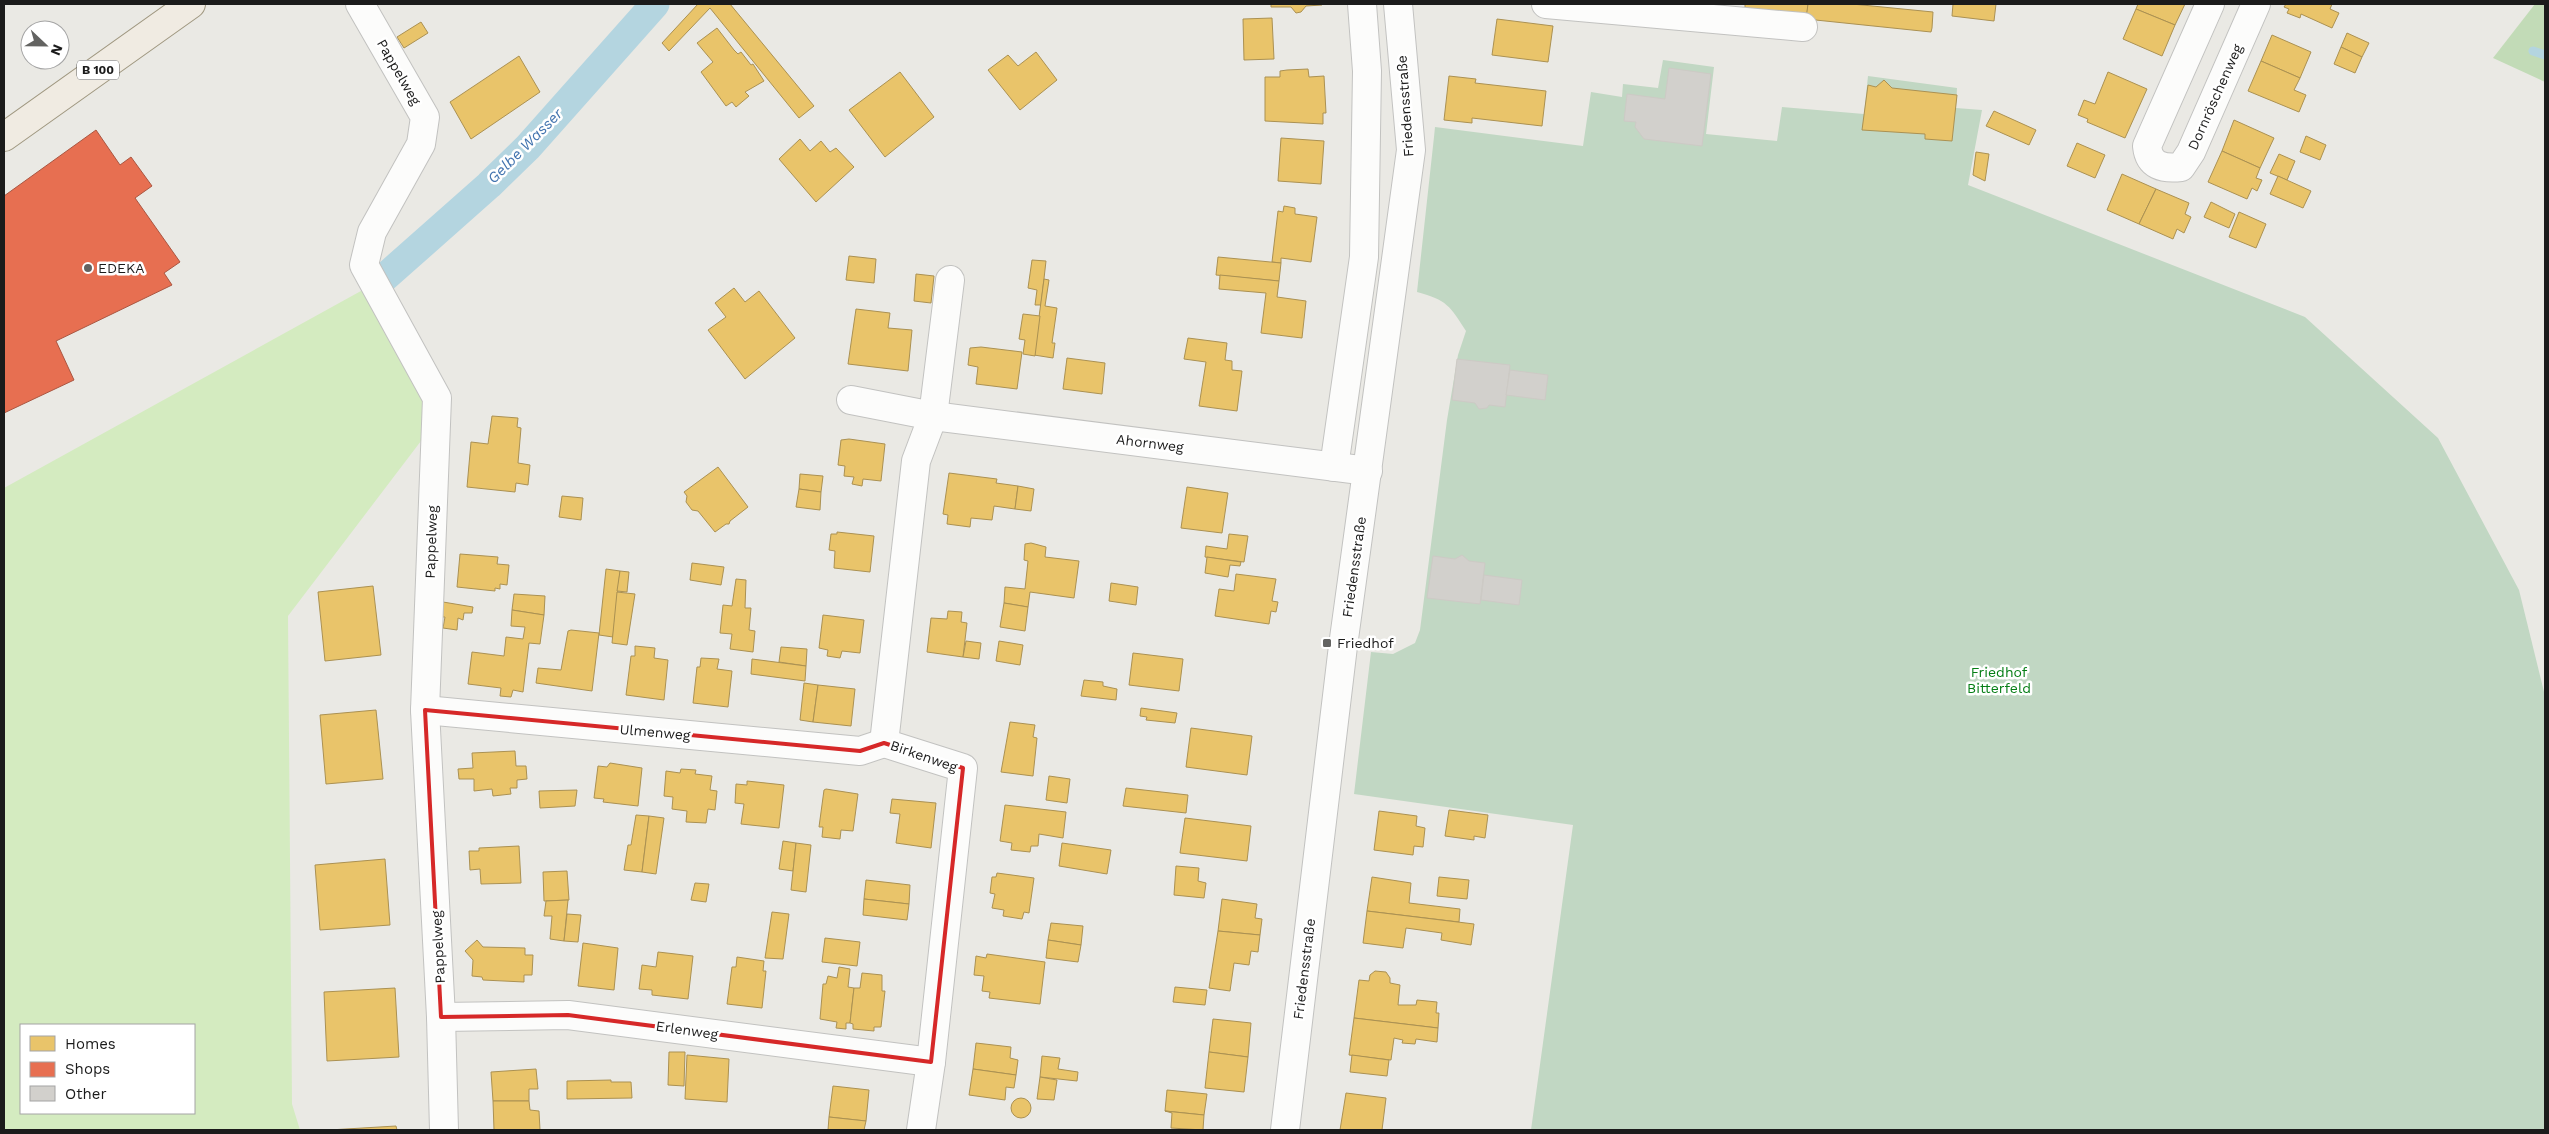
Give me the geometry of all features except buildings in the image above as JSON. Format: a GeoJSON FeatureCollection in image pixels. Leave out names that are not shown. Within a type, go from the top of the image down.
{"type":"FeatureCollection","features":[{"type":"Feature","properties":{"kind":"main road","name":"B 100"},"geometry":{"type":"LineString","coordinates":[[4,137],[192,4]]}},
{"type":"Feature","properties":{"kind":"street","name":"Pappelweg"},"geometry":{"type":"LineString","coordinates":[[360,4],[425,117],[421,144],[372,232],[364,265],[437,398],[426,710],[441,1017],[444,1130]]}},
{"type":"Feature","properties":{"kind":"street"},"geometry":{"type":"LineString","coordinates":[[1334,467],[1364,257],[1367,71],[1362,4]]}},
{"type":"Feature","properties":{"kind":"street","name":"Friedensstraße"},"geometry":{"type":"LineString","coordinates":[[1285,1130],[1342,656],[1411,150],[1398,4]]}},
{"type":"Feature","properties":{"kind":"street"},"geometry":{"type":"LineString","coordinates":[[1546,4],[1803,27]]}},
{"type":"Feature","properties":{"kind":"street","name":"Dornröschenweg"},"geometry":{"type":"LineString","coordinates":[[2210,4],[2147,146],[2148,156],[2156,164],[2166,169],[2181,167],[2191,152],[2256,4]]}},
{"type":"Feature","properties":{"kind":"street"},"geometry":{"type":"LineString","coordinates":[[933,416],[950,280]]}},
{"type":"Feature","properties":{"kind":"street","name":"Ahornweg"},"geometry":{"type":"LineString","coordinates":[[851,400],[933,416],[1368,471]]}},
{"type":"Feature","properties":{"kind":"street","name":"Birkenweg"},"geometry":{"type":"LineString","coordinates":[[921,1130],[931,1062],[963,768],[884,743],[916,461],[933,416]]}},
{"type":"Feature","properties":{"kind":"street","name":"Ulmenweg"},"geometry":{"type":"LineString","coordinates":[[426,710],[860,751],[884,743]]}},
{"type":"Feature","properties":{"kind":"street","name":"Erlenweg"},"geometry":{"type":"LineString","coordinates":[[441,1017],[568,1014],[931,1062]]}},
{"type":"Feature","properties":{"kind":"highlighted area"},"geometry":{"type":"Polygon","coordinates":[[[425,710],[860,751],[884,743],[963,768],[931,1062],[568,1015],[441,1017],[425,710]]]}},
{"type":"Feature","properties":{"kind":"green space"},"geometry":{"type":"Polygon","coordinates":[[[2535,4],[2545,4],[2545,82],[2493,58],[2535,4]]]}},
{"type":"Feature","properties":{"kind":"green space","name":"Friedhof Bitterfeld"},"geometry":{"type":"Polygon","coordinates":[[[1663,60],[1714,67],[1706,134],[1777,141],[1782,107],[1864,114],[1868,76],[1957,88],[1956,108],[1982,110],[1968,185],[2305,317],[2438,438],[2519,590],[2545,696],[2545,1130],[1531,1130],[1573,825],[1354,794],[1371,652],[1393,654],[1415,643],[1420,630],[1447,420],[1458,355],[1466,331],[1447,305],[1435,298],[1417,292],[1435,127],[1583,146],[1591,92],[1622,97],[1623,84],[1658,88],[1663,60]]]}},
{"type":"Feature","properties":{"kind":"green space"},"geometry":{"type":"Polygon","coordinates":[[[379,281],[424,361],[424,437],[288,616],[292,1104],[300,1130],[4,1130],[4,488],[379,281]]]}},
{"type":"Feature","properties":{"kind":"waterway","name":"Gelbe Wasser"},"geometry":{"type":"LineString","coordinates":[[384,278],[489,185],[528,147],[655,4]]}},
{"type":"Feature","properties":{"kind":"waterway","name":"Gelbe Wasser"},"geometry":{"type":"LineString","coordinates":[[2533,51],[2545,55]]}},
{"type":"Feature","properties":{"kind":"place","name":"EDEKA"},"geometry":{"type":"Point","coordinates":[88,268]}},
{"type":"Feature","properties":{"kind":"place","name":"Friedhof"},"geometry":{"type":"Point","coordinates":[1327,643]}}]}
